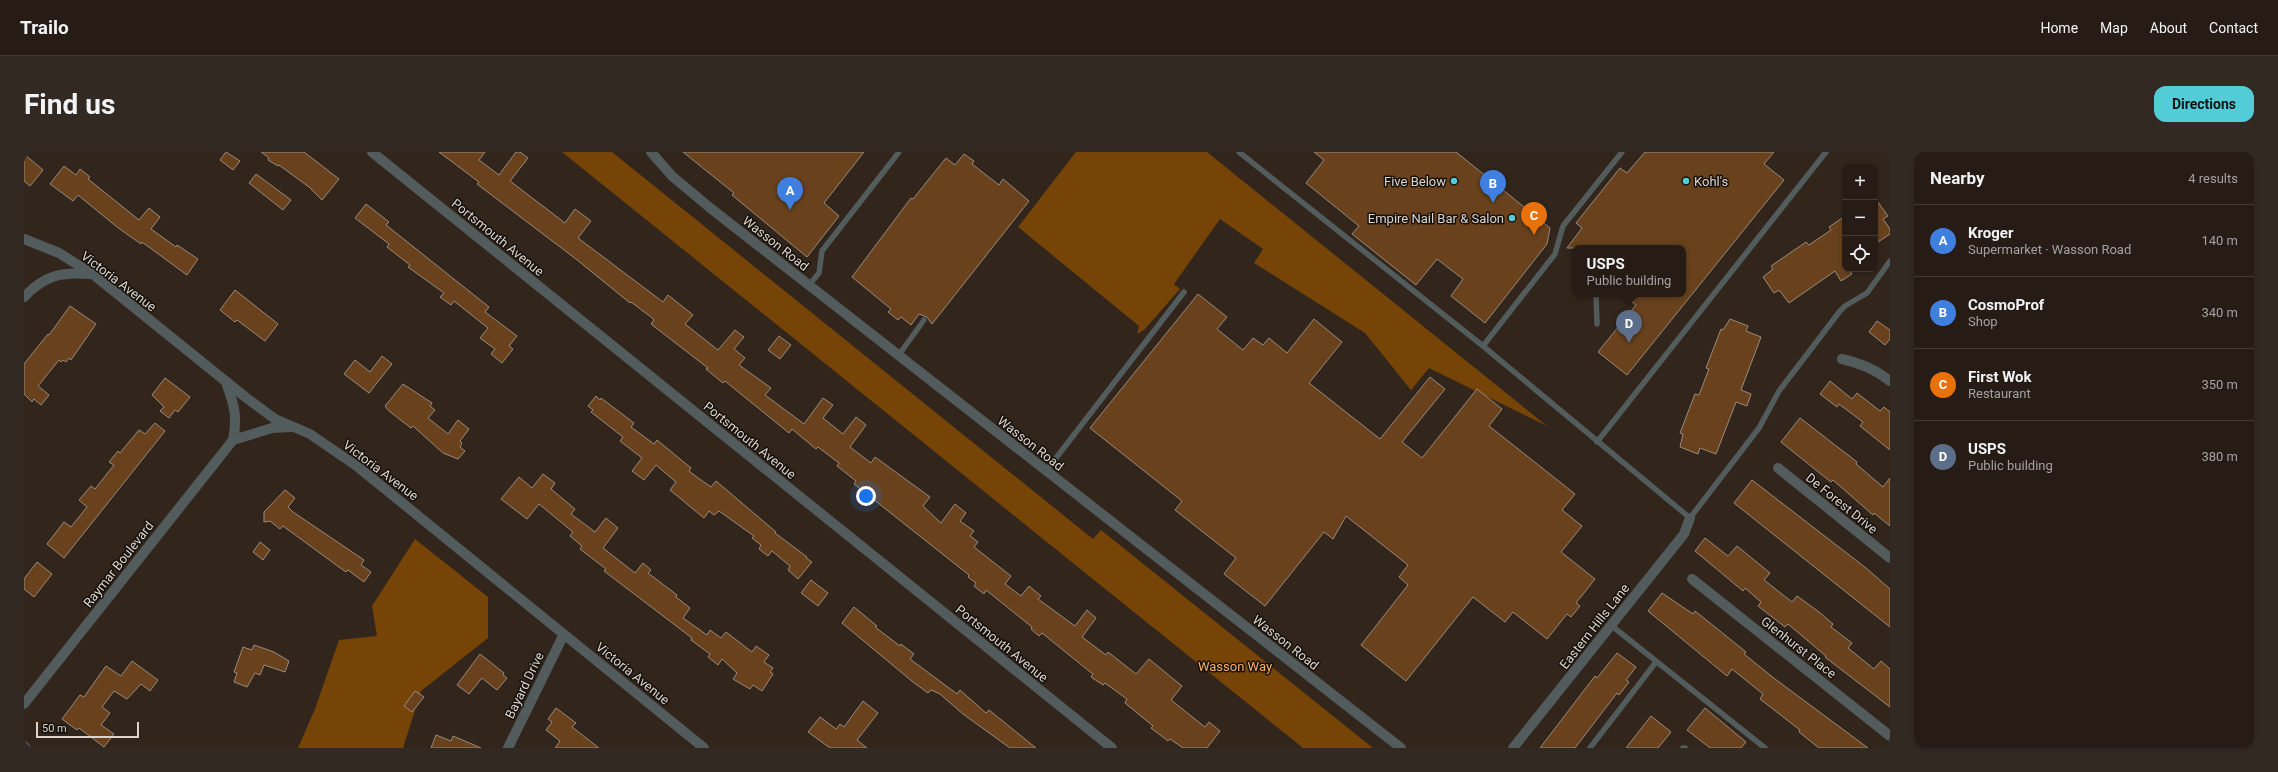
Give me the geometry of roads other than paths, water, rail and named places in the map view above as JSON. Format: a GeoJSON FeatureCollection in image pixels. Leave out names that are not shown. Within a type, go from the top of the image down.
{"type":"FeatureCollection","features":[{"type":"Feature","properties":{"kind":"street","name":"Portsmouth Avenue"},"geometry":{"type":"LineString","coordinates":[[372,152],[1112,748]]}},
{"type":"Feature","properties":{"kind":"street","name":"Wasson Road"},"geometry":{"type":"LineString","coordinates":[[651,152],[672,176],[898,356],[1401,748]]}},
{"type":"Feature","properties":{"kind":"street","name":"Victoria Avenue"},"geometry":{"type":"LineString","coordinates":[[24,239],[59,253],[94,275],[225,381],[275,419],[310,434],[358,467],[704,748]]}},
{"type":"Feature","properties":{"kind":"street"},"geometry":{"type":"LineString","coordinates":[[24,297],[35,285],[67,272],[94,275]]}},
{"type":"Feature","properties":{"kind":"street"},"geometry":{"type":"LineString","coordinates":[[1842,359],[1860,363],[1876,370],[1890,381]]}},
{"type":"Feature","properties":{"kind":"street"},"geometry":{"type":"LineString","coordinates":[[225,381],[235,406],[236,425],[233,440],[272,428],[292,427]]}},
{"type":"Feature","properties":{"kind":"street","name":"Raymar Boulevard"},"geometry":{"type":"LineString","coordinates":[[24,704],[233,440]]}},
{"type":"Feature","properties":{"kind":"street","name":"De Forest Drive"},"geometry":{"type":"LineString","coordinates":[[1778,468],[1890,558]]}},
{"type":"Feature","properties":{"kind":"street","name":"Eastern Hills Lane"},"geometry":{"type":"LineString","coordinates":[[1513,748],[1684,534],[1690,518]]}},
{"type":"Feature","properties":{"kind":"street","name":"Glenhurst Place"},"geometry":{"type":"LineString","coordinates":[[1692,579],[1890,736]]}},
{"type":"Feature","properties":{"kind":"street","name":"Bayard Drive"},"geometry":{"type":"LineString","coordinates":[[508,748],[564,634]]}},
{"type":"Feature","properties":{"kind":"lane"},"geometry":{"type":"LineString","coordinates":[[809,285],[819,273],[822,251],[899,152]]}},
{"type":"Feature","properties":{"kind":"lane"},"geometry":{"type":"LineString","coordinates":[[1239,152],[1483,346],[1690,518],[1760,428],[1779,391],[1840,311],[1845,306],[1867,293],[1890,261]]}},
{"type":"Feature","properties":{"kind":"lane"},"geometry":{"type":"LineString","coordinates":[[1483,346],[1556,254],[1563,226],[1622,152]]}},
{"type":"Feature","properties":{"kind":"lane"},"geometry":{"type":"LineString","coordinates":[[1597,442],[1826,152]]}},
{"type":"Feature","properties":{"kind":"lane"},"geometry":{"type":"LineString","coordinates":[[1045,471],[1184,292]]}},
{"type":"Feature","properties":{"kind":"lane"},"geometry":{"type":"LineString","coordinates":[[1596,297],[1597,324]]}},
{"type":"Feature","properties":{"kind":"lane"},"geometry":{"type":"LineString","coordinates":[[898,356],[924,320]]}},
{"type":"Feature","properties":{"kind":"lane"},"geometry":{"type":"LineString","coordinates":[[1612,626],[1765,748]]}},
{"type":"Feature","properties":{"kind":"lane"},"geometry":{"type":"LineString","coordinates":[[1590,748],[1656,662]]}},
{"type":"Feature","properties":{"kind":"place","name":"Five Below"},"geometry":{"type":"Point","coordinates":[1454,181]}},
{"type":"Feature","properties":{"kind":"place","name":"Kohl's"},"geometry":{"type":"Point","coordinates":[1686,181]}},
{"type":"Feature","properties":{"kind":"place","name":"CosmoProf"},"geometry":{"type":"Point","coordinates":[1493,203]}},
{"type":"Feature","properties":{"kind":"place","name":"Kroger"},"geometry":{"type":"Point","coordinates":[790,210]}},
{"type":"Feature","properties":{"kind":"place","name":"Empire Nail Bar & Salon"},"geometry":{"type":"Point","coordinates":[1512,218]}},
{"type":"Feature","properties":{"kind":"place","name":"First Wok"},"geometry":{"type":"Point","coordinates":[1534,235]}},
{"type":"Feature","properties":{"kind":"place","name":"USPS"},"geometry":{"type":"Point","coordinates":[1629,343]}},
{"type":"Feature","properties":{"kind":"park label","name":"Wasson Way"},"geometry":{"type":"Point","coordinates":[1235,666]}}]}
